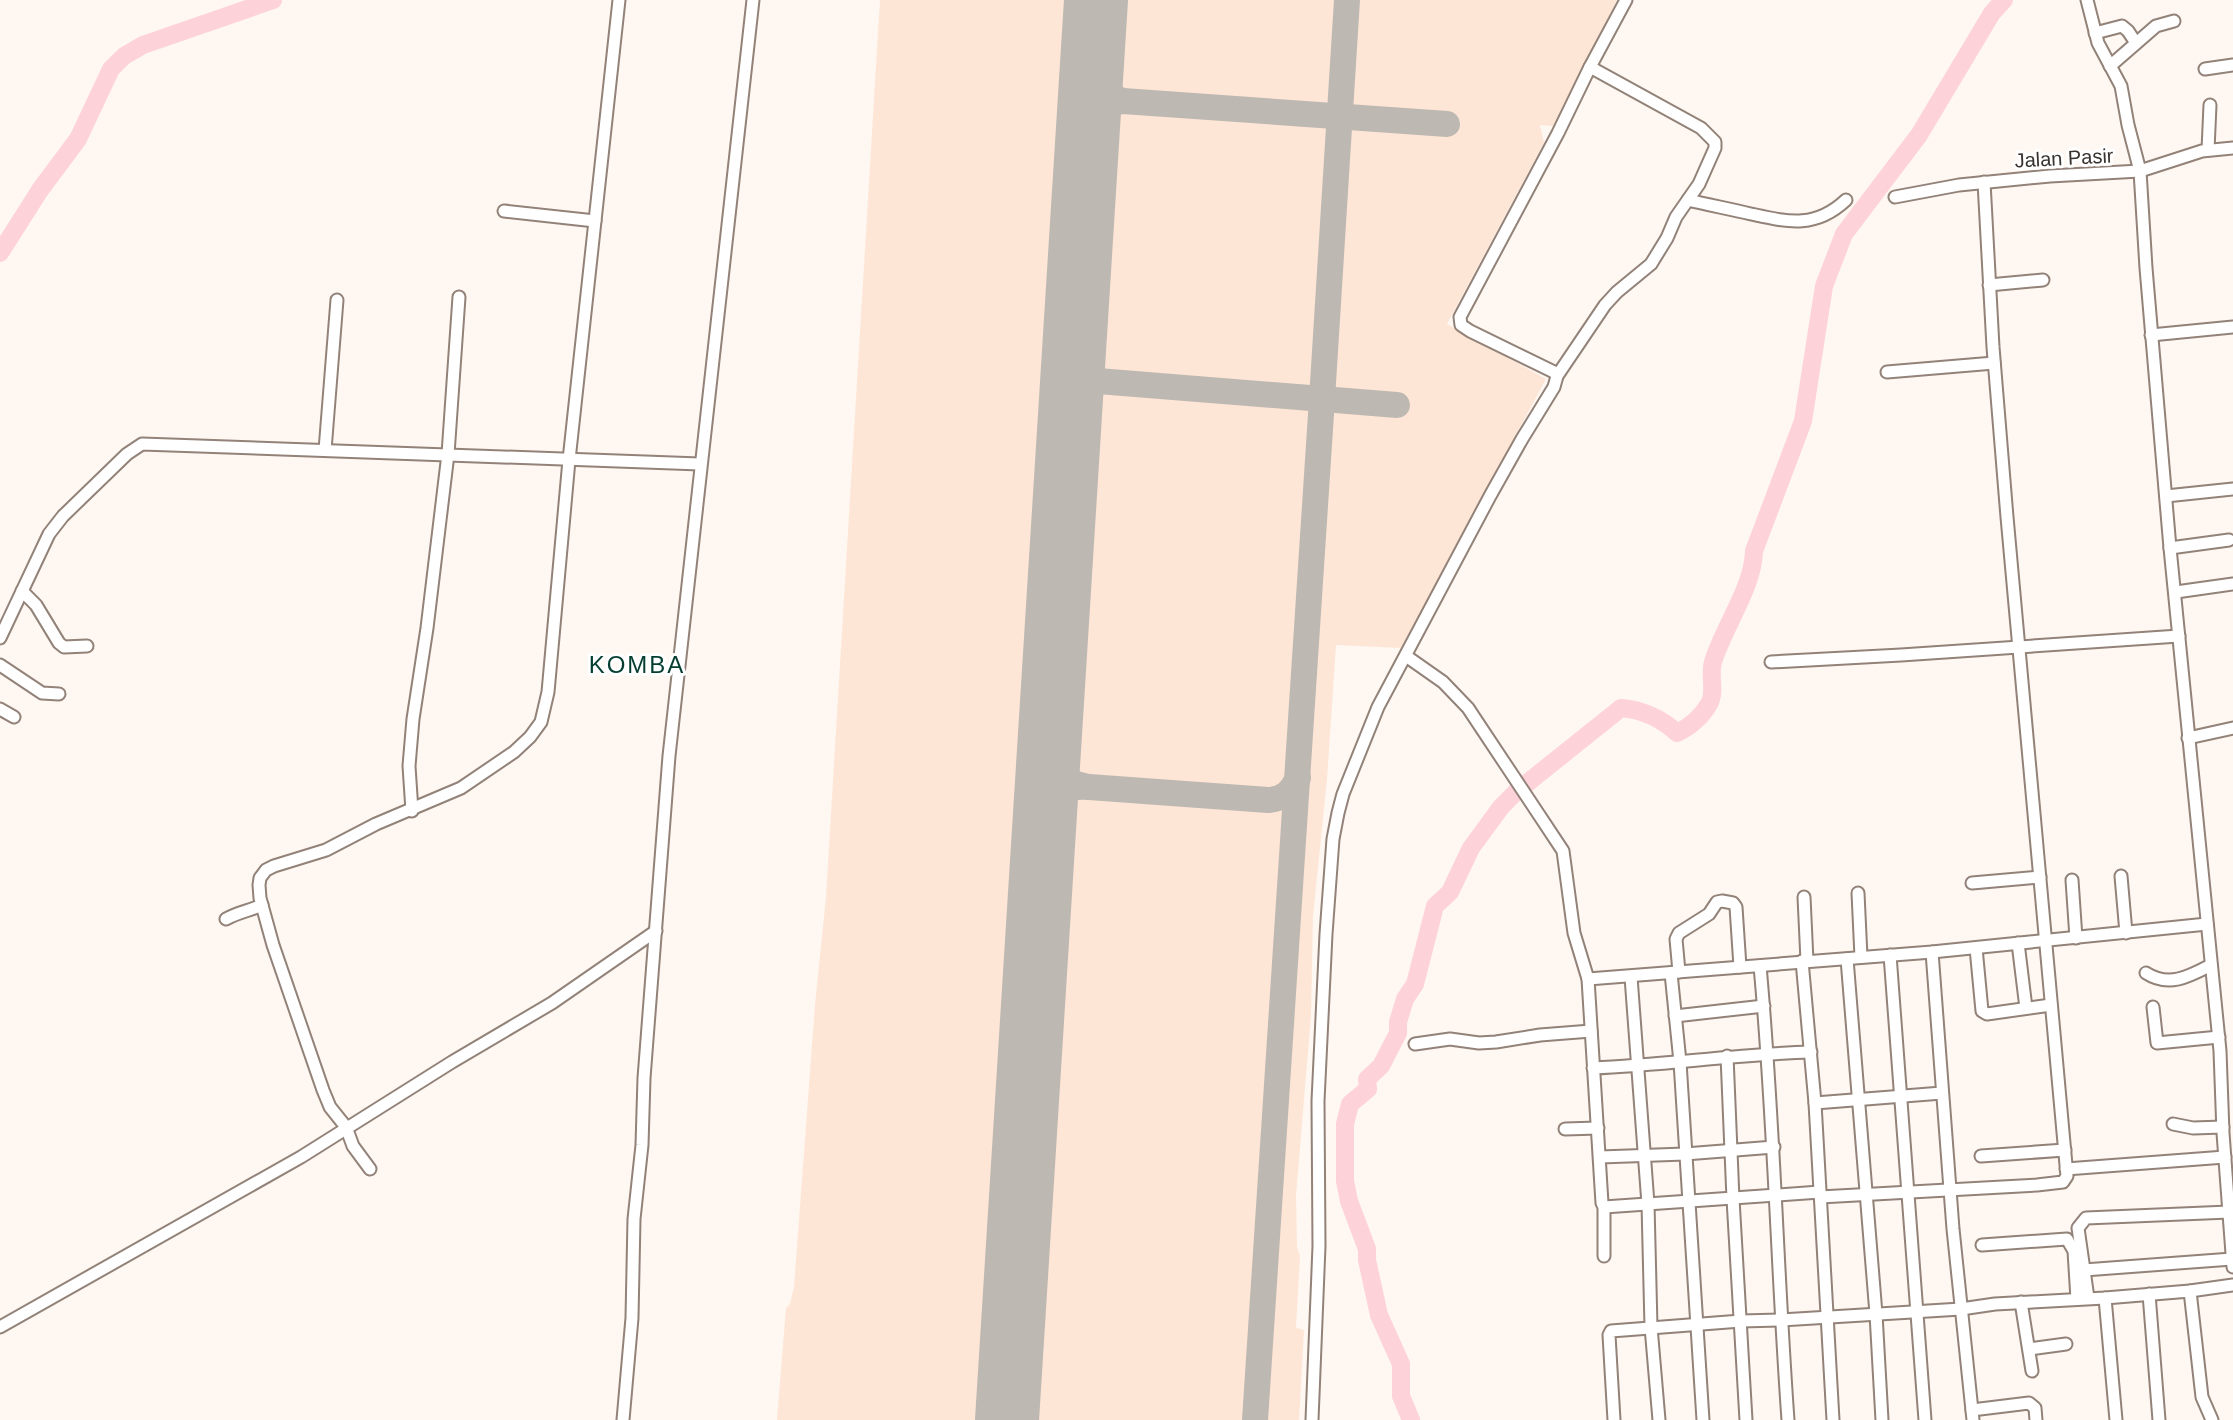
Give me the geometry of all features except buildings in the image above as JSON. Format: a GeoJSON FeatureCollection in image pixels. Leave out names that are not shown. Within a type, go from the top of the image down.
{"type":"FeatureCollection","features":[{"type":"Feature","properties":{"kind":"street"},"geometry":{"type":"LineString","coordinates":[[370,1169],[353,1146],[346,1127],[330,1107],[323,1090],[277,956],[262,905],[260,878],[266,870],[326,850],[376,824],[461,788],[514,752],[541,722],[548,692],[569,460],[619,0]]}},
{"type":"Feature","properties":{"kind":"street"},"geometry":{"type":"LineString","coordinates":[[623,1420],[632,1318],[634,1219],[669,756],[753,0]]}},
{"type":"Feature","properties":{"kind":"street"},"geometry":{"type":"LineString","coordinates":[[1557,376],[1470,331],[1461,325],[1460,317],[1626,0]]}},
{"type":"Feature","properties":{"kind":"street"},"geometry":{"type":"LineString","coordinates":[[2089,2],[2095,33],[2121,86],[2140,171],[2170,548],[2219,1037],[2233,1267]]}},
{"type":"Feature","properties":{"kind":"street"},"geometry":{"type":"LineString","coordinates":[[2110,66],[2156,26],[2174,21]]}},
{"type":"Feature","properties":{"kind":"street"},"geometry":{"type":"LineString","coordinates":[[2095,33],[2122,26],[2136,43]]}},
{"type":"Feature","properties":{"kind":"street"},"geometry":{"type":"LineString","coordinates":[[2205,69],[2233,65]]}},
{"type":"Feature","properties":{"kind":"street"},"geometry":{"type":"LineString","coordinates":[[1312,1420],[1319,1246],[1318,1101],[1333,839],[1343,794],[1378,707],[1522,439],[1554,387],[1557,376],[1605,305],[1651,264],[1704,174],[1715,148],[1715,142],[1701,128],[1590,67]]}},
{"type":"Feature","properties":{"kind":"street"},"geometry":{"type":"LineString","coordinates":[[2208,150],[2210,105]]}},
{"type":"Feature","properties":{"kind":"street","name":"Jalan Pasir"},"geometry":{"type":"LineString","coordinates":[[1895,197],[1984,182],[2140,171],[2208,150],[2233,148]]}},
{"type":"Feature","properties":{"kind":"street"},"geometry":{"type":"LineString","coordinates":[[1604,1207],[1777,1196],[1950,1190],[2063,1182],[2066,1179],[1994,363],[1984,182]]}},
{"type":"Feature","properties":{"kind":"street"},"geometry":{"type":"LineString","coordinates":[[1688,200],[1775,220],[1806,222],[1835,211],[1846,200]]}},
{"type":"Feature","properties":{"kind":"street"},"geometry":{"type":"LineString","coordinates":[[504,211],[595,221]]}},
{"type":"Feature","properties":{"kind":"street"},"geometry":{"type":"LineString","coordinates":[[1989,285],[2043,280]]}},
{"type":"Feature","properties":{"kind":"street"},"geometry":{"type":"LineString","coordinates":[[412,811],[409,766],[413,719],[448,454],[459,297]]}},
{"type":"Feature","properties":{"kind":"street"},"geometry":{"type":"LineString","coordinates":[[325,450],[337,300]]}},
{"type":"Feature","properties":{"kind":"street"},"geometry":{"type":"LineString","coordinates":[[2151,335],[2233,327]]}},
{"type":"Feature","properties":{"kind":"street"},"geometry":{"type":"LineString","coordinates":[[1887,372],[1994,363]]}},
{"type":"Feature","properties":{"kind":"street"},"geometry":{"type":"LineString","coordinates":[[0,638],[49,534],[89,490],[139,445],[700,464]]}},
{"type":"Feature","properties":{"kind":"street"},"geometry":{"type":"LineString","coordinates":[[2166,496],[2233,489]]}},
{"type":"Feature","properties":{"kind":"street"},"geometry":{"type":"LineString","coordinates":[[2170,548],[2229,540]]}},
{"type":"Feature","properties":{"kind":"street"},"geometry":{"type":"LineString","coordinates":[[2176,592],[2233,584]]}},
{"type":"Feature","properties":{"kind":"street"},"geometry":{"type":"LineString","coordinates":[[22,591],[36,605],[52,635],[62,646],[87,646]]}},
{"type":"Feature","properties":{"kind":"street"},"geometry":{"type":"LineString","coordinates":[[1771,662],[2179,636]]}},
{"type":"Feature","properties":{"kind":"street"},"geometry":{"type":"LineString","coordinates":[[1406,656],[1443,682],[1468,708],[1563,851],[1574,933],[1588,979],[1604,1207],[1604,1256]]}},
{"type":"Feature","properties":{"kind":"street"},"geometry":{"type":"LineString","coordinates":[[0,665],[42,693],[59,694]]}},
{"type":"Feature","properties":{"kind":"street"},"geometry":{"type":"LineString","coordinates":[[0,709],[14,717]]}},
{"type":"Feature","properties":{"kind":"street"},"geometry":{"type":"LineString","coordinates":[[2188,738],[2233,728]]}},
{"type":"Feature","properties":{"kind":"street"},"geometry":{"type":"LineString","coordinates":[[2121,876],[2126,933]]}},
{"type":"Feature","properties":{"kind":"street"},"geometry":{"type":"LineString","coordinates":[[1972,883],[2040,877]]}},
{"type":"Feature","properties":{"kind":"street"},"geometry":{"type":"LineString","coordinates":[[2072,880],[2076,938]]}},
{"type":"Feature","properties":{"kind":"street"},"geometry":{"type":"LineString","coordinates":[[1858,893],[1861,957]]}},
{"type":"Feature","properties":{"kind":"street"},"geometry":{"type":"LineString","coordinates":[[1804,897],[1805,961],[1833,1420]]}},
{"type":"Feature","properties":{"kind":"street"},"geometry":{"type":"LineString","coordinates":[[1703,1420],[1675,1016],[1676,939],[1679,933],[1709,914],[1717,902],[1733,903],[1736,907],[1740,967]]}},
{"type":"Feature","properties":{"kind":"street"},"geometry":{"type":"LineString","coordinates":[[226,919],[262,905]]}},
{"type":"Feature","properties":{"kind":"street"},"geometry":{"type":"LineString","coordinates":[[1588,979],[1932,952],[2207,924]]}},
{"type":"Feature","properties":{"kind":"street"},"geometry":{"type":"LineString","coordinates":[[0,1327],[301,1157],[552,1003],[656,931]]}},
{"type":"Feature","properties":{"kind":"street"},"geometry":{"type":"LineString","coordinates":[[2018,943],[2026,1008]]}},
{"type":"Feature","properties":{"kind":"street"},"geometry":{"type":"LineString","coordinates":[[1976,948],[1982,1011],[1987,1014],[2051,1005]]}},
{"type":"Feature","properties":{"kind":"street"},"geometry":{"type":"LineString","coordinates":[[1932,952],[1950,1190],[1973,1415],[2029,1403],[2035,1408],[2036,1420]]}},
{"type":"Feature","properties":{"kind":"street"},"geometry":{"type":"LineString","coordinates":[[1890,955],[1925,1420]]}},
{"type":"Feature","properties":{"kind":"street"},"geometry":{"type":"LineString","coordinates":[[1847,959],[1882,1420]]}},
{"type":"Feature","properties":{"kind":"street"},"geometry":{"type":"LineString","coordinates":[[2146,973],[2155,979],[2168,981],[2191,976],[2211,965]]}},
{"type":"Feature","properties":{"kind":"street"},"geometry":{"type":"LineString","coordinates":[[1760,966],[1774,1147],[1788,1420]]}},
{"type":"Feature","properties":{"kind":"street"},"geometry":{"type":"LineString","coordinates":[[1631,977],[1648,1204],[1651,1327],[1659,1420]]}},
{"type":"Feature","properties":{"kind":"street"},"geometry":{"type":"LineString","coordinates":[[1675,1016],[1764,1006]]}},
{"type":"Feature","properties":{"kind":"street"},"geometry":{"type":"LineString","coordinates":[[2153,1007],[2157,1043],[2219,1037]]}},
{"type":"Feature","properties":{"kind":"street"},"geometry":{"type":"LineString","coordinates":[[1415,1044],[1450,1039],[1496,1042],[1591,1031]]}},
{"type":"Feature","properties":{"kind":"street"},"geometry":{"type":"LineString","coordinates":[[1593,1068],[1811,1052]]}},
{"type":"Feature","properties":{"kind":"street"},"geometry":{"type":"LineString","coordinates":[[1727,1056],[1746,1420]]}},
{"type":"Feature","properties":{"kind":"street"},"geometry":{"type":"LineString","coordinates":[[1815,1103],[1942,1093]]}},
{"type":"Feature","properties":{"kind":"street"},"geometry":{"type":"LineString","coordinates":[[2173,1124],[2193,1128],[2223,1127]]}},
{"type":"Feature","properties":{"kind":"street"},"geometry":{"type":"LineString","coordinates":[[1565,1129],[1598,1128]]}},
{"type":"Feature","properties":{"kind":"street"},"geometry":{"type":"LineString","coordinates":[[1600,1157],[1774,1147]]}},
{"type":"Feature","properties":{"kind":"street"},"geometry":{"type":"LineString","coordinates":[[2066,1169],[2227,1148]]}},
{"type":"Feature","properties":{"kind":"street"},"geometry":{"type":"LineString","coordinates":[[1981,1156],[2065,1150]]}},
{"type":"Feature","properties":{"kind":"street"},"geometry":{"type":"LineString","coordinates":[[2082,1298],[2084,1270],[2078,1228],[2086,1218],[2229,1212]]}},
{"type":"Feature","properties":{"kind":"street"},"geometry":{"type":"LineString","coordinates":[[1982,1245],[2067,1239],[2074,1251],[2082,1298]]}},
{"type":"Feature","properties":{"kind":"street"},"geometry":{"type":"LineString","coordinates":[[2084,1270],[2232,1259]]}},
{"type":"Feature","properties":{"kind":"street"},"geometry":{"type":"LineString","coordinates":[[1614,1420],[1611,1331],[1961,1309],[2233,1285]]}},
{"type":"Feature","properties":{"kind":"street"},"geometry":{"type":"LineString","coordinates":[[2190,1291],[2202,1397],[2212,1420]]}},
{"type":"Feature","properties":{"kind":"street"},"geometry":{"type":"LineString","coordinates":[[2149,1294],[2159,1420]]}},
{"type":"Feature","properties":{"kind":"street"},"geometry":{"type":"LineString","coordinates":[[2105,1298],[2116,1420]]}},
{"type":"Feature","properties":{"kind":"street"},"geometry":{"type":"LineString","coordinates":[[2021,1302],[2032,1371]]}},
{"type":"Feature","properties":{"kind":"street"},"geometry":{"type":"LineString","coordinates":[[2029,1349],[2066,1344]]}},
{"type":"Feature","properties":{"kind":"shaded area"},"geometry":{"type":"Polygon","coordinates":[[[880,0],[1617,0],[1553,126],[1540,125],[1544,143],[1447,324],[1546,379],[1401,648],[1336,645],[1313,916],[1311,1015],[1296,1195],[1297,1247],[1300,1256],[1296,1328],[1304,1330],[1299,1420],[777,1420],[786,1308],[794,1287],[826,897],[880,0]]]}},
{"type":"Feature","properties":{"kind":"waterway"},"geometry":{"type":"LineString","coordinates":[[0,253],[40,190],[78,139],[111,69],[124,56],[143,45],[273,0]]}},
{"type":"Feature","properties":{"kind":"waterway"},"geometry":{"type":"LineString","coordinates":[[1411,1420],[1401,1396],[1401,1364],[1379,1315],[1367,1249],[1345,1181],[1345,1124],[1350,1104],[1368,1089],[1367,1079],[1381,1066],[1398,1033],[1398,1022],[1405,999],[1415,984],[1435,906],[1450,892],[1471,848],[1501,807],[1621,708],[1652,716],[1677,733],[1695,721],[1709,704],[1713,662],[1749,579],[1754,551],[1803,421],[1824,286],[1844,234],[1919,135],[1992,13],[2004,0]]}},
{"type":"Feature","properties":{"kind":"taxiway"},"geometry":{"type":"LineString","coordinates":[[1255,1420],[1347,0]]}},
{"type":"Feature","properties":{"kind":"taxiway"},"geometry":{"type":"LineString","coordinates":[[1093,60],[1101,86],[1123,101]]}},
{"type":"Feature","properties":{"kind":"taxiway"},"geometry":{"type":"LineString","coordinates":[[1088,130],[1102,110],[1123,101],[1447,124]]}},
{"type":"Feature","properties":{"kind":"taxiway"},"geometry":{"type":"LineString","coordinates":[[1073,379],[1397,405]]}},
{"type":"Feature","properties":{"kind":"taxiway"},"geometry":{"type":"LineString","coordinates":[[1044,830],[1056,796],[1068,789],[1089,787],[1064,778],[1058,771],[1051,753],[1051,717]]}},
{"type":"Feature","properties":{"kind":"taxiway"},"geometry":{"type":"LineString","coordinates":[[1089,787],[1268,800],[1286,794],[1298,778]]}},
{"type":"Feature","properties":{"kind":"runway"},"geometry":{"type":"LineString","coordinates":[[1007,1420],[1096,0]]}},
{"type":"Feature","properties":{"kind":"district","name":"KOMBA"},"geometry":{"type":"Point","coordinates":[637,664]}}]}
